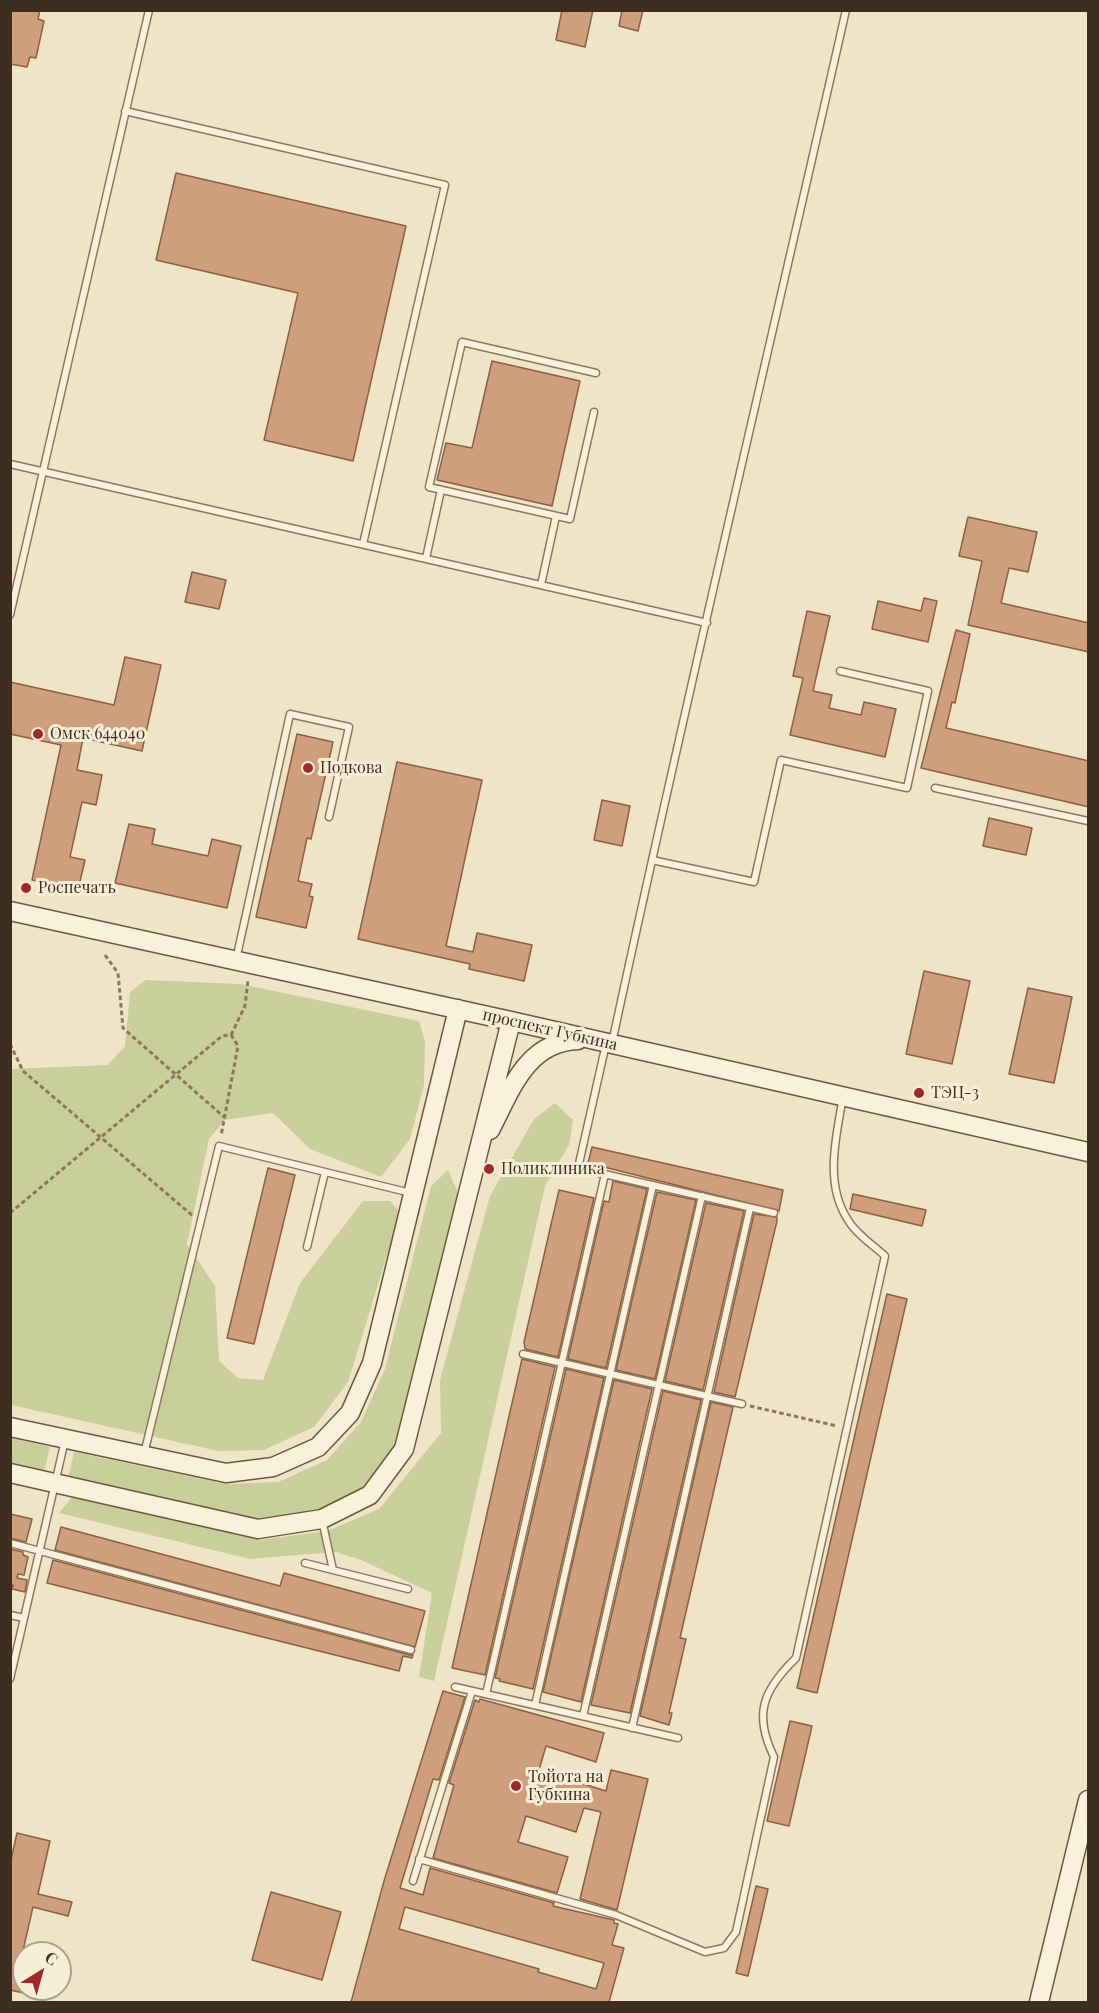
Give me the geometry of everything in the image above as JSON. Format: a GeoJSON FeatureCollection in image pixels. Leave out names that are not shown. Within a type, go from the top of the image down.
{"type":"FeatureCollection","features":[{"type":"Feature","properties":{"kind":"main road","name":"проспект Губкина"},"geometry":{"type":"LineString","coordinates":[[10,911],[511,1020],[1089,1152]]}},
{"type":"Feature","properties":{"kind":"main road"},"geometry":{"type":"LineString","coordinates":[[10,1427],[143,1458],[226,1473],[273,1467],[318,1447],[350,1413],[372,1363],[458,1009]]}},
{"type":"Feature","properties":{"kind":"main road"},"geometry":{"type":"LineString","coordinates":[[10,1473],[258,1529],[322,1519],[370,1495],[404,1449],[511,1020]]}},
{"type":"Feature","properties":{"kind":"main road"},"geometry":{"type":"LineString","coordinates":[[477,1155],[520,1074],[537,1052],[561,1040],[604,1042]]}},
{"type":"Feature","properties":{"kind":"main road"},"geometry":{"type":"LineString","coordinates":[[1039,2002],[1089,1800]]}},
{"type":"Feature","properties":{"kind":"lane"},"geometry":{"type":"LineString","coordinates":[[10,615],[149,10]]}},
{"type":"Feature","properties":{"kind":"lane"},"geometry":{"type":"LineString","coordinates":[[774,1213],[578,1168],[604,1042],[652,860],[681,724],[707,622],[846,10]]}},
{"type":"Feature","properties":{"kind":"lane"},"geometry":{"type":"LineString","coordinates":[[125,111],[445,185],[363,544]]}},
{"type":"Feature","properties":{"kind":"lane"},"geometry":{"type":"LineString","coordinates":[[594,412],[570,519],[429,487],[462,342],[596,373]]}},
{"type":"Feature","properties":{"kind":"lane"},"geometry":{"type":"LineString","coordinates":[[10,464],[707,622]]}},
{"type":"Feature","properties":{"kind":"lane"},"geometry":{"type":"LineString","coordinates":[[426,558],[441,490]]}},
{"type":"Feature","properties":{"kind":"lane"},"geometry":{"type":"LineString","coordinates":[[541,585],[556,516]]}},
{"type":"Feature","properties":{"kind":"lane"},"geometry":{"type":"LineString","coordinates":[[652,860],[754,882],[781,760],[907,788],[928,691],[840,671]]}},
{"type":"Feature","properties":{"kind":"lane"},"geometry":{"type":"LineString","coordinates":[[243,962],[290,714],[349,727],[329,817]]}},
{"type":"Feature","properties":{"kind":"lane"},"geometry":{"type":"LineString","coordinates":[[935,788],[1089,821]]}},
{"type":"Feature","properties":{"kind":"lane"},"geometry":{"type":"LineString","coordinates":[[419,1859],[616,1915],[705,1952],[724,1948],[736,1932],[774,1757],[764,1737],[762,1706],[774,1679],[796,1658],[885,1256],[848,1221],[836,1192],[834,1154],[843,1096]]}},
{"type":"Feature","properties":{"kind":"lane"},"geometry":{"type":"LineString","coordinates":[[143,1458],[219,1146],[413,1194]]}},
{"type":"Feature","properties":{"kind":"lane"},"geometry":{"type":"LineString","coordinates":[[307,1247],[326,1172]]}},
{"type":"Feature","properties":{"kind":"lane"},"geometry":{"type":"LineString","coordinates":[[486,1694],[605,1174]]}},
{"type":"Feature","properties":{"kind":"lane"},"geometry":{"type":"LineString","coordinates":[[535,1705],[653,1185]]}},
{"type":"Feature","properties":{"kind":"lane"},"geometry":{"type":"LineString","coordinates":[[583,1716],[702,1196]]}},
{"type":"Feature","properties":{"kind":"lane"},"geometry":{"type":"LineString","coordinates":[[632,1728],[750,1208]]}},
{"type":"Feature","properties":{"kind":"lane"},"geometry":{"type":"LineString","coordinates":[[523,1354],[742,1404]]}},
{"type":"Feature","properties":{"kind":"lane"},"geometry":{"type":"LineString","coordinates":[[10,1679],[65,1440]]}},
{"type":"Feature","properties":{"kind":"lane"},"geometry":{"type":"LineString","coordinates":[[322,1519],[333,1570]]}},
{"type":"Feature","properties":{"kind":"lane"},"geometry":{"type":"LineString","coordinates":[[10,1543],[411,1650]]}},
{"type":"Feature","properties":{"kind":"lane"},"geometry":{"type":"LineString","coordinates":[[305,1563],[408,1589]]}},
{"type":"Feature","properties":{"kind":"lane"},"geometry":{"type":"LineString","coordinates":[[10,1615],[24,1618]]}},
{"type":"Feature","properties":{"kind":"lane"},"geometry":{"type":"LineString","coordinates":[[455,1687],[678,1738]]}},
{"type":"Feature","properties":{"kind":"lane"},"geometry":{"type":"LineString","coordinates":[[413,1881],[472,1691]]}},
{"type":"Feature","properties":{"kind":"path"},"geometry":{"type":"LineString","coordinates":[[105,955],[118,973],[123,1028],[224,1117]]}},
{"type":"Feature","properties":{"kind":"path"},"geometry":{"type":"LineString","coordinates":[[231,1035],[245,1005],[243,962]]}},
{"type":"Feature","properties":{"kind":"path"},"geometry":{"type":"LineString","coordinates":[[10,1213],[222,1036],[231,1035]]}},
{"type":"Feature","properties":{"kind":"path"},"geometry":{"type":"LineString","coordinates":[[219,1146],[238,1046],[231,1035]]}},
{"type":"Feature","properties":{"kind":"path"},"geometry":{"type":"LineString","coordinates":[[10,1044],[23,1071],[102,1136],[201,1223]]}},
{"type":"Feature","properties":{"kind":"path"},"geometry":{"type":"LineString","coordinates":[[742,1404],[847,1428]]}},
{"type":"Feature","properties":{"kind":"green space"},"geometry":{"type":"Polygon","coordinates":[[[146,980],[240,984],[419,1021],[425,1041],[424,1085],[410,1139],[381,1177],[310,1149],[273,1113],[225,1120],[209,1139],[187,1244],[215,1286],[219,1361],[238,1378],[263,1380],[300,1283],[363,1201],[390,1201],[400,1213],[348,1382],[314,1427],[264,1450],[218,1451],[11,1405],[10,1069],[108,1065],[125,1046],[130,992],[146,980]]]}},
{"type":"Feature","properties":{"kind":"green space"},"geometry":{"type":"Polygon","coordinates":[[[555,1103],[573,1120],[569,1145],[545,1186],[434,1681],[419,1677],[432,1593],[361,1560],[336,1552],[250,1559],[59,1513],[72,1497],[260,1540],[327,1531],[379,1509],[441,1433],[440,1380],[490,1196],[534,1119],[555,1103]]]}},
{"type":"Feature","properties":{"kind":"green space"},"geometry":{"type":"Polygon","coordinates":[[[448,1170],[459,1195],[396,1444],[363,1491],[318,1511],[259,1520],[68,1478],[74,1452],[225,1484],[278,1482],[327,1460],[361,1422],[385,1369],[431,1186],[448,1170]]]}},
{"type":"Feature","properties":{"kind":"green space"},"geometry":{"type":"Polygon","coordinates":[[[11,1438],[50,1447],[44,1472],[11,1465],[11,1438]]]}},
{"type":"Feature","properties":{"kind":"building"},"geometry":{"type":"Polygon","coordinates":[[[10,10],[40,10],[38,19],[44,21],[36,58],[30,57],[27,67],[10,64],[10,10]]]}},
{"type":"Feature","properties":{"kind":"building"},"geometry":{"type":"Polygon","coordinates":[[[562,10],[593,10],[585,47],[556,40],[562,10]]]}},
{"type":"Feature","properties":{"kind":"building"},"geometry":{"type":"Polygon","coordinates":[[[622,10],[643,10],[638,31],[619,26],[622,10]]]}},
{"type":"Feature","properties":{"kind":"building"},"geometry":{"type":"Polygon","coordinates":[[[176,173],[406,226],[353,461],[264,440],[298,293],[156,260],[176,173]]]}},
{"type":"Feature","properties":{"kind":"building"},"geometry":{"type":"Polygon","coordinates":[[[492,361],[580,381],[552,506],[437,480],[446,443],[472,448],[492,361]]]}},
{"type":"Feature","properties":{"kind":"building"},"geometry":{"type":"Polygon","coordinates":[[[968,517],[1037,532],[1028,572],[1009,568],[1001,603],[1089,623],[1089,652],[968,625],[982,561],[959,556],[968,517]]]}},
{"type":"Feature","properties":{"kind":"building"},"geometry":{"type":"Polygon","coordinates":[[[192,572],[226,580],[219,609],[185,602],[192,572]]]}},
{"type":"Feature","properties":{"kind":"building"},"geometry":{"type":"Polygon","coordinates":[[[924,598],[937,601],[928,642],[872,629],[878,601],[921,611],[924,598]]]}},
{"type":"Feature","properties":{"kind":"building"},"geometry":{"type":"Polygon","coordinates":[[[807,611],[830,616],[813,691],[832,695],[829,708],[861,715],[864,702],[896,709],[885,757],[790,735],[803,678],[793,676],[807,611]]]}},
{"type":"Feature","properties":{"kind":"building"},"geometry":{"type":"Polygon","coordinates":[[[956,630],[970,634],[955,703],[952,702],[946,728],[1089,761],[1089,807],[921,768],[956,630]]]}},
{"type":"Feature","properties":{"kind":"building"},"geometry":{"type":"Polygon","coordinates":[[[125,657],[161,665],[142,751],[83,738],[77,770],[102,775],[96,805],[82,802],[70,857],[85,860],[78,890],[32,880],[61,745],[10,734],[10,682],[114,705],[125,657]]]}},
{"type":"Feature","properties":{"kind":"building"},"geometry":{"type":"Polygon","coordinates":[[[297,734],[333,742],[311,839],[307,838],[298,881],[312,884],[309,896],[313,897],[306,928],[256,917],[297,734]]]}},
{"type":"Feature","properties":{"kind":"building"},"geometry":{"type":"Polygon","coordinates":[[[397,762],[482,780],[446,946],[473,952],[477,933],[532,945],[524,981],[469,969],[470,964],[358,939],[397,762]]]}},
{"type":"Feature","properties":{"kind":"building"},"geometry":{"type":"Polygon","coordinates":[[[602,800],[630,806],[622,846],[594,840],[602,800]]]}},
{"type":"Feature","properties":{"kind":"building"},"geometry":{"type":"Polygon","coordinates":[[[989,818],[1032,828],[1026,855],[983,846],[989,818]]]}},
{"type":"Feature","properties":{"kind":"building"},"geometry":{"type":"Polygon","coordinates":[[[129,824],[155,829],[152,844],[208,856],[212,839],[241,846],[227,908],[115,883],[129,824]]]}},
{"type":"Feature","properties":{"kind":"building"},"geometry":{"type":"Polygon","coordinates":[[[924,971],[970,981],[952,1064],[906,1054],[924,971]]]}},
{"type":"Feature","properties":{"kind":"building"},"geometry":{"type":"Polygon","coordinates":[[[1028,988],[1072,997],[1054,1083],[1009,1074],[1028,988]]]}},
{"type":"Feature","properties":{"kind":"building"},"geometry":{"type":"Polygon","coordinates":[[[592,1147],[783,1190],[779,1211],[588,1163],[592,1147]]]}},
{"type":"Feature","properties":{"kind":"building"},"geometry":{"type":"Polygon","coordinates":[[[268,1168],[295,1175],[254,1344],[227,1338],[268,1168]]]}},
{"type":"Feature","properties":{"kind":"building"},"geometry":{"type":"Polygon","coordinates":[[[613,1181],[647,1189],[606,1368],[568,1359],[604,1201],[609,1202],[613,1181]]]}},
{"type":"Feature","properties":{"kind":"building"},"geometry":{"type":"Polygon","coordinates":[[[559,1190],[594,1198],[558,1357],[525,1349],[524,1342],[559,1190]]]}},
{"type":"Feature","properties":{"kind":"building"},"geometry":{"type":"Polygon","coordinates":[[[657,1192],[696,1200],[655,1379],[616,1370],[657,1192]]]}},
{"type":"Feature","properties":{"kind":"building"},"geometry":{"type":"Polygon","coordinates":[[[853,1194],[926,1210],[922,1226],[850,1209],[853,1194]]]}},
{"type":"Feature","properties":{"kind":"building"},"geometry":{"type":"Polygon","coordinates":[[[706,1203],[744,1211],[703,1390],[665,1381],[706,1203]]]}},
{"type":"Feature","properties":{"kind":"building"},"geometry":{"type":"Polygon","coordinates":[[[754,1214],[777,1217],[777,1221],[735,1397],[714,1392],[754,1214]]]}},
{"type":"Feature","properties":{"kind":"building"},"geometry":{"type":"Polygon","coordinates":[[[887,1294],[907,1299],[817,1693],[797,1688],[887,1294]]]}},
{"type":"Feature","properties":{"kind":"building"},"geometry":{"type":"Polygon","coordinates":[[[522,1359],[555,1367],[485,1675],[452,1668],[522,1359]]]}},
{"type":"Feature","properties":{"kind":"building"},"geometry":{"type":"Polygon","coordinates":[[[566,1369],[604,1378],[533,1689],[495,1678],[566,1369]]]}},
{"type":"Feature","properties":{"kind":"building"},"geometry":{"type":"Polygon","coordinates":[[[614,1380],[652,1389],[581,1702],[543,1692],[614,1380]]]}},
{"type":"Feature","properties":{"kind":"building"},"geometry":{"type":"Polygon","coordinates":[[[663,1391],[701,1400],[630,1713],[591,1705],[663,1391]]]}},
{"type":"Feature","properties":{"kind":"building"},"geometry":{"type":"Polygon","coordinates":[[[711,1402],[733,1407],[680,1638],[686,1639],[669,1713],[672,1713],[669,1725],[640,1716],[711,1402]]]}},
{"type":"Feature","properties":{"kind":"building"},"geometry":{"type":"Polygon","coordinates":[[[10,1514],[32,1519],[26,1542],[10,1538],[10,1514]]]}},
{"type":"Feature","properties":{"kind":"building"},"geometry":{"type":"Polygon","coordinates":[[[61,1527],[280,1586],[284,1573],[425,1611],[415,1647],[55,1550],[61,1527]]]}},
{"type":"Feature","properties":{"kind":"building"},"geometry":{"type":"Polygon","coordinates":[[[10,1549],[23,1552],[23,1555],[28,1557],[24,1575],[18,1574],[17,1578],[27,1580],[25,1592],[12,1589],[13,1585],[10,1585],[10,1549]]]}},
{"type":"Feature","properties":{"kind":"building"},"geometry":{"type":"Polygon","coordinates":[[[53,1560],[413,1655],[412,1658],[403,1656],[399,1671],[47,1583],[53,1560]]]}},
{"type":"Feature","properties":{"kind":"building"},"geometry":{"type":"Polygon","coordinates":[[[443,1691],[465,1697],[439,1780],[433,1779],[400,1888],[423,1895],[430,1868],[554,1903],[553,1906],[614,1920],[614,1923],[618,1924],[612,1945],[624,1948],[609,2002],[351,2002],[384,1881],[443,1691]],[[405,1907],[399,1929],[539,1969],[538,1972],[596,1989],[604,1963],[405,1907]]]}},
{"type":"Feature","properties":{"kind":"building"},"geometry":{"type":"Polygon","coordinates":[[[480,1699],[604,1733],[596,1762],[546,1746],[539,1770],[606,1791],[611,1770],[648,1779],[617,1910],[580,1899],[601,1812],[584,1808],[576,1832],[526,1816],[518,1842],[568,1857],[557,1893],[433,1858],[454,1785],[449,1783],[475,1700],[479,1702],[480,1699]]]}},
{"type":"Feature","properties":{"kind":"building"},"geometry":{"type":"Polygon","coordinates":[[[790,1721],[812,1726],[789,1826],[767,1821],[790,1721]]]}},
{"type":"Feature","properties":{"kind":"building"},"geometry":{"type":"Polygon","coordinates":[[[17,1833],[50,1841],[38,1894],[72,1902],[68,1916],[33,1907],[25,1941],[12,1941],[12,1990],[10,1990],[10,1864],[17,1833]]]}},
{"type":"Feature","properties":{"kind":"building"},"geometry":{"type":"Polygon","coordinates":[[[756,1886],[768,1889],[748,1976],[736,1973],[756,1886]]]}},
{"type":"Feature","properties":{"kind":"building"},"geometry":{"type":"Polygon","coordinates":[[[271,1892],[341,1912],[322,1980],[252,1960],[271,1892]]]}},
{"type":"Feature","properties":{"kind":"place","name":"Омск 644040"},"geometry":{"type":"Point","coordinates":[38,734]}},
{"type":"Feature","properties":{"kind":"place","name":"Подкова"},"geometry":{"type":"Point","coordinates":[308,768]}},
{"type":"Feature","properties":{"kind":"place","name":"Роспечать"},"geometry":{"type":"Point","coordinates":[26,888]}},
{"type":"Feature","properties":{"kind":"place","name":"ТЭЦ-3"},"geometry":{"type":"Point","coordinates":[919,1093]}},
{"type":"Feature","properties":{"kind":"place","name":"Поликлиника"},"geometry":{"type":"Point","coordinates":[489,1169]}},
{"type":"Feature","properties":{"kind":"place","name":"Тойота на Губкина"},"geometry":{"type":"Point","coordinates":[516,1786]}}]}
